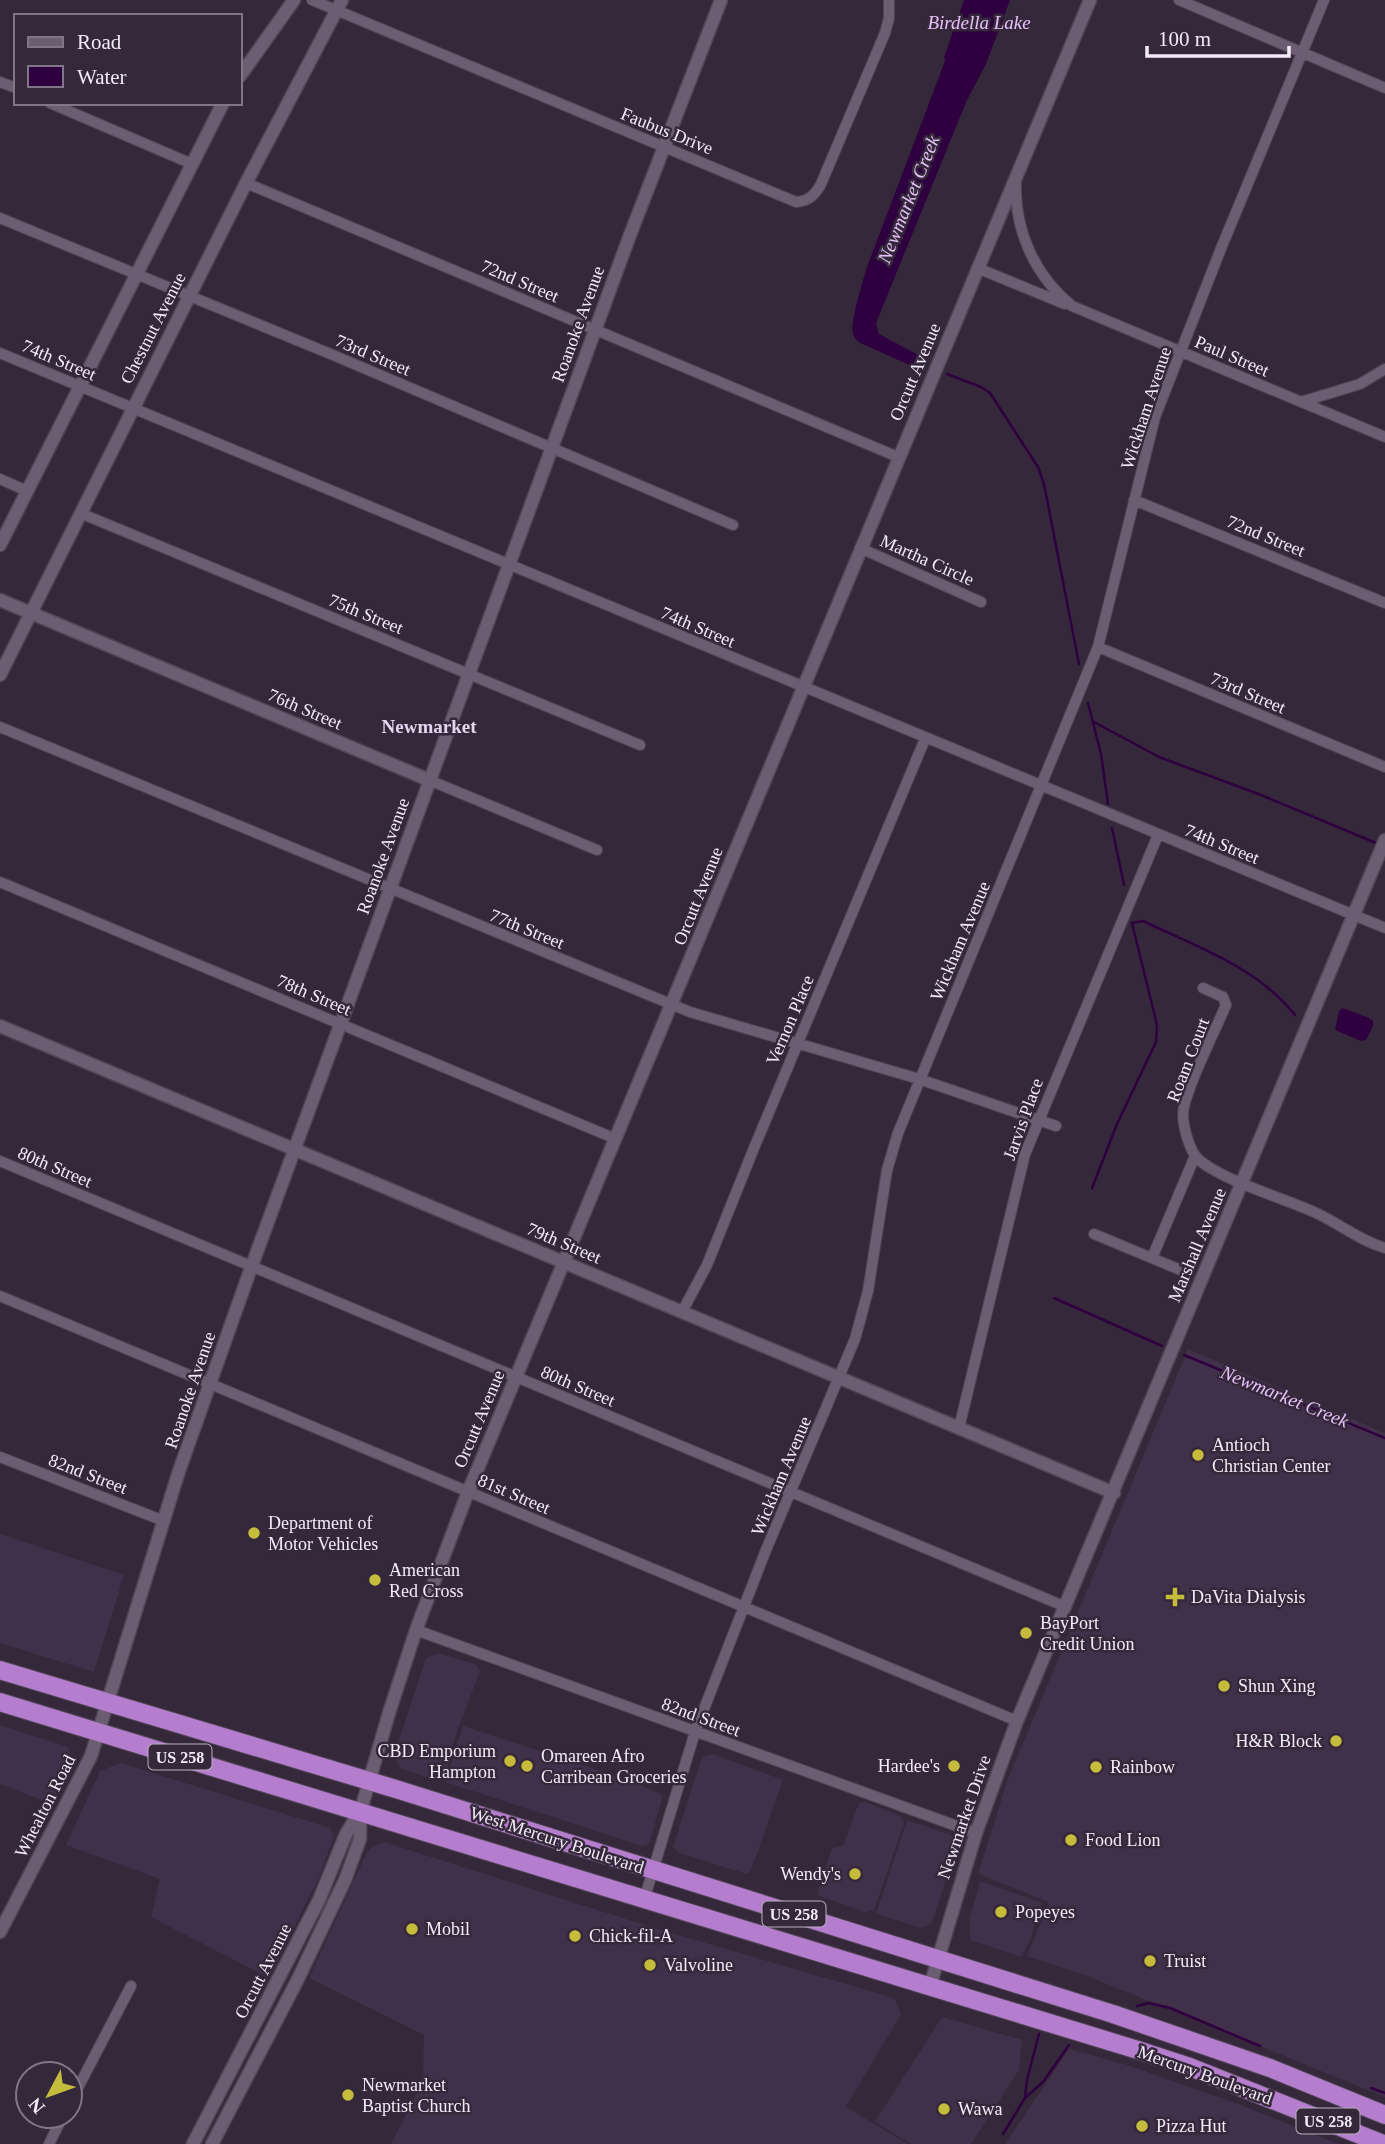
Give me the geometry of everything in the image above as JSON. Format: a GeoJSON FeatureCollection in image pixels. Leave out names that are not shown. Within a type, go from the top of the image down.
{"type":"FeatureCollection","features":[{"type":"Feature","properties":{"kind":"highway","name":"West Mercury Boulevard"},"geometry":{"type":"LineString","coordinates":[[0,1670],[368,1781],[1114,2014]]}},
{"type":"Feature","properties":{"kind":"highway","name":"West Mercury Boulevard"},"geometry":{"type":"LineString","coordinates":[[0,1702],[1105,2039]]}},
{"type":"Feature","properties":{"kind":"highway","name":"Mercury Boulevard"},"geometry":{"type":"LineString","coordinates":[[1114,2014],[1270,2068],[1385,2115]]}},
{"type":"Feature","properties":{"kind":"highway","name":"Mercury Boulevard"},"geometry":{"type":"LineString","coordinates":[[1105,2039],[1190,2067],[1380,2141]]}},
{"type":"Feature","properties":{"kind":"street"},"geometry":{"type":"LineString","coordinates":[[242,73],[294,0]]}},
{"type":"Feature","properties":{"kind":"street","name":"Faubus Drive"},"geometry":{"type":"LineString","coordinates":[[312,0],[339,5],[796,202],[805,201],[817,192],[821,184],[886,33],[890,0]]}},
{"type":"Feature","properties":{"kind":"street","name":"Roanoke Avenue"},"geometry":{"type":"LineString","coordinates":[[99,1732],[164,1521],[251,1268],[595,330],[721,0]]}},
{"type":"Feature","properties":{"kind":"street","name":"Orcutt Avenue"},"geometry":{"type":"LineString","coordinates":[[212,2144],[345,1880],[360,1839],[360,1813],[368,1781],[416,1630],[468,1492],[1090,0]]}},
{"type":"Feature","properties":{"kind":"street"},"geometry":{"type":"LineString","coordinates":[[1179,0],[1385,88]]}},
{"type":"Feature","properties":{"kind":"street","name":"Wickham Avenue"},"geometry":{"type":"LineString","coordinates":[[644,1900],[695,1732],[743,1607],[855,1339],[869,1291],[887,1170],[898,1133],[1098,647],[1155,417],[1324,0]]}},
{"type":"Feature","properties":{"kind":"street","name":"Chestnut Avenue"},"geometry":{"type":"LineString","coordinates":[[0,675],[246,183],[339,5]]}},
{"type":"Feature","properties":{"kind":"street"},"geometry":{"type":"LineString","coordinates":[[55,105],[192,164]]}},
{"type":"Feature","properties":{"kind":"street"},"geometry":{"type":"LineString","coordinates":[[0,545],[222,105]]}},
{"type":"Feature","properties":{"kind":"street","name":"Paul Street"},"geometry":{"type":"LineString","coordinates":[[1017,174],[1018,211],[1027,247],[1046,281],[1072,306]]}},
{"type":"Feature","properties":{"kind":"street","name":"72nd Street"},"geometry":{"type":"LineString","coordinates":[[246,183],[898,457]]}},
{"type":"Feature","properties":{"kind":"street","name":"73rd Street"},"geometry":{"type":"LineString","coordinates":[[0,218],[733,525]]}},
{"type":"Feature","properties":{"kind":"street","name":"Paul Street"},"geometry":{"type":"LineString","coordinates":[[977,268],[1385,437]]}},
{"type":"Feature","properties":{"kind":"street","name":"74th Street"},"geometry":{"type":"LineString","coordinates":[[0,353],[1385,928]]}},
{"type":"Feature","properties":{"kind":"street"},"geometry":{"type":"LineString","coordinates":[[1301,402],[1360,384],[1385,369]]}},
{"type":"Feature","properties":{"kind":"street"},"geometry":{"type":"LineString","coordinates":[[0,479],[27,491]]}},
{"type":"Feature","properties":{"kind":"street","name":"72nd Street"},"geometry":{"type":"LineString","coordinates":[[1134,500],[1385,603]]}},
{"type":"Feature","properties":{"kind":"street","name":"75th Street"},"geometry":{"type":"LineString","coordinates":[[80,513],[640,746]]}},
{"type":"Feature","properties":{"kind":"street","name":"Martha Circle"},"geometry":{"type":"LineString","coordinates":[[860,548],[981,602]]}},
{"type":"Feature","properties":{"kind":"street","name":"76th Street"},"geometry":{"type":"LineString","coordinates":[[0,600],[597,850]]}},
{"type":"Feature","properties":{"kind":"street","name":"73rd Street"},"geometry":{"type":"LineString","coordinates":[[1098,647],[1385,767]]}},
{"type":"Feature","properties":{"kind":"street","name":"77th Street"},"geometry":{"type":"LineString","coordinates":[[0,727],[671,1005],[919,1079],[1056,1126]]}},
{"type":"Feature","properties":{"kind":"street","name":"Vernon Place"},"geometry":{"type":"LineString","coordinates":[[682,1312],[707,1265],[925,738]]}},
{"type":"Feature","properties":{"kind":"street","name":"Jarvis Place"},"geometry":{"type":"LineString","coordinates":[[959,1428],[1025,1154],[1158,835]]}},
{"type":"Feature","properties":{"kind":"street","name":"Marshall Avenue"},"geometry":{"type":"LineString","coordinates":[[1042,1664],[1385,840]]}},
{"type":"Feature","properties":{"kind":"street","name":"78th Street"},"geometry":{"type":"LineString","coordinates":[[0,882],[616,1139]]}},
{"type":"Feature","properties":{"kind":"street","name":"Roam Court"},"geometry":{"type":"LineString","coordinates":[[1195,1156],[1183,1112],[1226,1005],[1223,997],[1203,988]]}},
{"type":"Feature","properties":{"kind":"street","name":"79th Street"},"geometry":{"type":"LineString","coordinates":[[0,1026],[1114,1493]]}},
{"type":"Feature","properties":{"kind":"street"},"geometry":{"type":"LineString","coordinates":[[1152,1258],[1195,1156],[1214,1170],[1313,1212],[1361,1239],[1385,1248]]}},
{"type":"Feature","properties":{"kind":"street","name":"80th Street"},"geometry":{"type":"LineString","coordinates":[[0,1161],[1066,1606]]}},
{"type":"Feature","properties":{"kind":"street"},"geometry":{"type":"LineString","coordinates":[[1094,1234],[1183,1271]]}},
{"type":"Feature","properties":{"kind":"street","name":"81st Street"},"geometry":{"type":"LineString","coordinates":[[0,1296],[1017,1721]]}},
{"type":"Feature","properties":{"kind":"street","name":"82nd Street"},"geometry":{"type":"LineString","coordinates":[[0,1457],[164,1521]]}},
{"type":"Feature","properties":{"kind":"street","name":"82nd Street"},"geometry":{"type":"LineString","coordinates":[[416,1630],[976,1833]]}},
{"type":"Feature","properties":{"kind":"street","name":"Newmarket Drive"},"geometry":{"type":"LineString","coordinates":[[930,1986],[976,1833],[1017,1721],[1042,1664]]}},
{"type":"Feature","properties":{"kind":"street","name":"Whealton Road"},"geometry":{"type":"LineString","coordinates":[[0,1932],[84,1771],[99,1732]]}},
{"type":"Feature","properties":{"kind":"street","name":"Orcutt Avenue"},"geometry":{"type":"LineString","coordinates":[[193,2144],[319,1900],[346,1834],[360,1813]]}},
{"type":"Feature","properties":{"kind":"street"},"geometry":{"type":"LineString","coordinates":[[278,2017],[278,2000],[289,1976],[284,1968]]}},
{"type":"Feature","properties":{"kind":"street"},"geometry":{"type":"LineString","coordinates":[[84,2076],[131,1986]]}},
{"type":"Feature","properties":{"kind":"shaded area"},"geometry":{"type":"Polygon","coordinates":[[[1188,1349],[1385,1433],[1385,2097],[1085,1975],[1027,1956],[1049,1902],[978,1874],[1008,1779],[1188,1349]]]}},
{"type":"Feature","properties":{"kind":"shaded area"},"geometry":{"type":"Polygon","coordinates":[[[0,1534],[124,1575],[94,1672],[0,1643],[0,1534]]]}},
{"type":"Feature","properties":{"kind":"shaded area"},"geometry":{"type":"Polygon","coordinates":[[[438,1653],[475,1664],[480,1671],[455,1737],[445,1777],[440,1781],[401,1769],[394,1755],[426,1658],[438,1653]]]}},
{"type":"Feature","properties":{"kind":"shaded area"},"geometry":{"type":"Polygon","coordinates":[[[0,1725],[68,1747],[72,1761],[52,1804],[0,1784],[0,1725]]]}},
{"type":"Feature","properties":{"kind":"shaded area"},"geometry":{"type":"Polygon","coordinates":[[[463,1726],[626,1779],[663,1795],[649,1844],[642,1846],[445,1782],[463,1726]]]}},
{"type":"Feature","properties":{"kind":"shaded area"},"geometry":{"type":"Polygon","coordinates":[[[713,1754],[783,1780],[751,1870],[747,1874],[679,1853],[673,1847],[702,1757],[713,1754]]]}},
{"type":"Feature","properties":{"kind":"shaded area"},"geometry":{"type":"Polygon","coordinates":[[[121,1763],[330,1828],[334,1836],[320,1875],[269,1978],[151,1917],[160,1879],[66,1845],[100,1771],[121,1763]]]}},
{"type":"Feature","properties":{"kind":"shaded area"},"geometry":{"type":"Polygon","coordinates":[[[866,1802],[902,1817],[904,1823],[874,1910],[865,1912],[817,1895],[832,1848],[843,1846],[859,1803],[866,1802]]]}},
{"type":"Feature","properties":{"kind":"shaded area"},"geometry":{"type":"Polygon","coordinates":[[[907,1820],[951,1835],[956,1846],[932,1923],[922,1928],[876,1914],[907,1820]]]}},
{"type":"Feature","properties":{"kind":"shaded area"},"geometry":{"type":"Polygon","coordinates":[[[384,1842],[651,1927],[894,1998],[901,2014],[846,2107],[908,2144],[391,2144],[423,2081],[424,2035],[309,1978],[367,1852],[373,1846],[384,1842]]]}},
{"type":"Feature","properties":{"kind":"shaded area"},"geometry":{"type":"Polygon","coordinates":[[[980,1881],[1042,1903],[1028,1945],[1021,1957],[970,1940],[970,1918],[980,1881]]]}},
{"type":"Feature","properties":{"kind":"shaded area"},"geometry":{"type":"Polygon","coordinates":[[[942,2017],[1022,2040],[1019,2070],[971,2144],[911,2144],[875,2122],[942,2017]]]}},
{"type":"Feature","properties":{"kind":"shaded area"},"geometry":{"type":"Polygon","coordinates":[[[1069,2049],[1127,2065],[1238,2104],[1338,2144],[1005,2144],[1069,2049]]]}},
{"type":"Feature","properties":{"kind":"water","name":"Birdella Lake"},"geometry":{"type":"Polygon","coordinates":[[[964,0],[1010,0],[986,64],[967,100],[876,323],[879,334],[926,359],[921,370],[860,343],[853,334],[853,320],[867,267],[945,61],[944,57],[964,0]]]}},
{"type":"Feature","properties":{"kind":"water"},"geometry":{"type":"Polygon","coordinates":[[[1343,1008],[1373,1021],[1366,1040],[1361,1041],[1335,1030],[1339,1011],[1343,1008]]]}},
{"type":"Feature","properties":{"kind":"waterway","name":"Newmarket Creek"},"geometry":{"type":"LineString","coordinates":[[947,374],[990,393],[1038,467],[1044,484],[1079,664]]}},
{"type":"Feature","properties":{"kind":"waterway","name":"Newmarket Creek"},"geometry":{"type":"LineString","coordinates":[[1088,703],[1101,754],[1108,804]]}},
{"type":"Feature","properties":{"kind":"waterway"},"geometry":{"type":"LineString","coordinates":[[1094,722],[1159,757],[1261,795],[1376,843]]}},
{"type":"Feature","properties":{"kind":"waterway","name":"Newmarket Creek"},"geometry":{"type":"LineString","coordinates":[[1112,828],[1124,885]]}},
{"type":"Feature","properties":{"kind":"waterway","name":"Newmarket Creek"},"geometry":{"type":"LineString","coordinates":[[1092,1188],[1117,1124],[1156,1042],[1157,1025],[1132,923],[1143,921],[1225,960],[1263,984],[1295,1015]]}},
{"type":"Feature","properties":{"kind":"waterway","name":"Newmarket Creek"},"geometry":{"type":"LineString","coordinates":[[1054,1298],[1162,1346]]}},
{"type":"Feature","properties":{"kind":"waterway","name":"Newmarket Creek"},"geometry":{"type":"LineString","coordinates":[[1184,1355],[1385,1438]]}},
{"type":"Feature","properties":{"kind":"waterway","name":"Newmarket Creek"},"geometry":{"type":"LineString","coordinates":[[1137,2006],[1149,2003],[1170,2008],[1260,2046]]}},
{"type":"Feature","properties":{"kind":"waterway"},"geometry":{"type":"LineString","coordinates":[[1003,2134],[1025,2098],[1039,2034]]}},
{"type":"Feature","properties":{"kind":"waterway","name":"Newmarket Creek"},"geometry":{"type":"LineString","coordinates":[[1025,2098],[1043,2082],[1069,2045]]}},
{"type":"Feature","properties":{"kind":"waterway","name":"Newmarket Creek"},"geometry":{"type":"LineString","coordinates":[[1371,2088],[1385,2093]]}},
{"type":"Feature","properties":{"kind":"place","name":"Antioch Christian Center"},"geometry":{"type":"Point","coordinates":[1198,1455]}},
{"type":"Feature","properties":{"kind":"place","name":"Department of Motor Vehicles"},"geometry":{"type":"Point","coordinates":[254,1533]}},
{"type":"Feature","properties":{"kind":"place","name":"American Red Cross"},"geometry":{"type":"Point","coordinates":[375,1580]}},
{"type":"Feature","properties":{"kind":"place","name":"DaVita Dialysis"},"geometry":{"type":"Point","coordinates":[1175,1597]}},
{"type":"Feature","properties":{"kind":"place","name":"BayPort Credit Union"},"geometry":{"type":"Point","coordinates":[1026,1633]}},
{"type":"Feature","properties":{"kind":"place","name":"Shun Xing"},"geometry":{"type":"Point","coordinates":[1224,1686]}},
{"type":"Feature","properties":{"kind":"place","name":"H&R Block"},"geometry":{"type":"Point","coordinates":[1336,1741]}},
{"type":"Feature","properties":{"kind":"place","name":"CBD Emporium Hampton"},"geometry":{"type":"Point","coordinates":[510,1761]}},
{"type":"Feature","properties":{"kind":"place","name":"Omareen Afro Carribean Groceries"},"geometry":{"type":"Point","coordinates":[527,1766]}},
{"type":"Feature","properties":{"kind":"place","name":"Hardee's"},"geometry":{"type":"Point","coordinates":[954,1766]}},
{"type":"Feature","properties":{"kind":"place","name":"Rainbow"},"geometry":{"type":"Point","coordinates":[1096,1767]}},
{"type":"Feature","properties":{"kind":"place","name":"Food Lion"},"geometry":{"type":"Point","coordinates":[1071,1840]}},
{"type":"Feature","properties":{"kind":"place","name":"Wendy's"},"geometry":{"type":"Point","coordinates":[855,1874]}},
{"type":"Feature","properties":{"kind":"place","name":"Popeyes"},"geometry":{"type":"Point","coordinates":[1001,1912]}},
{"type":"Feature","properties":{"kind":"place","name":"Mobil"},"geometry":{"type":"Point","coordinates":[412,1929]}},
{"type":"Feature","properties":{"kind":"place","name":"Chick-fil-A"},"geometry":{"type":"Point","coordinates":[575,1936]}},
{"type":"Feature","properties":{"kind":"place","name":"Truist"},"geometry":{"type":"Point","coordinates":[1150,1961]}},
{"type":"Feature","properties":{"kind":"place","name":"Valvoline"},"geometry":{"type":"Point","coordinates":[650,1965]}},
{"type":"Feature","properties":{"kind":"place","name":"Newmarket Baptist Church"},"geometry":{"type":"Point","coordinates":[348,2095]}},
{"type":"Feature","properties":{"kind":"place","name":"Wawa"},"geometry":{"type":"Point","coordinates":[944,2109]}},
{"type":"Feature","properties":{"kind":"place","name":"Pizza Hut"},"geometry":{"type":"Point","coordinates":[1142,2126]}},
{"type":"Feature","properties":{"kind":"district","name":"Newmarket"},"geometry":{"type":"Point","coordinates":[429,726]}}]}
